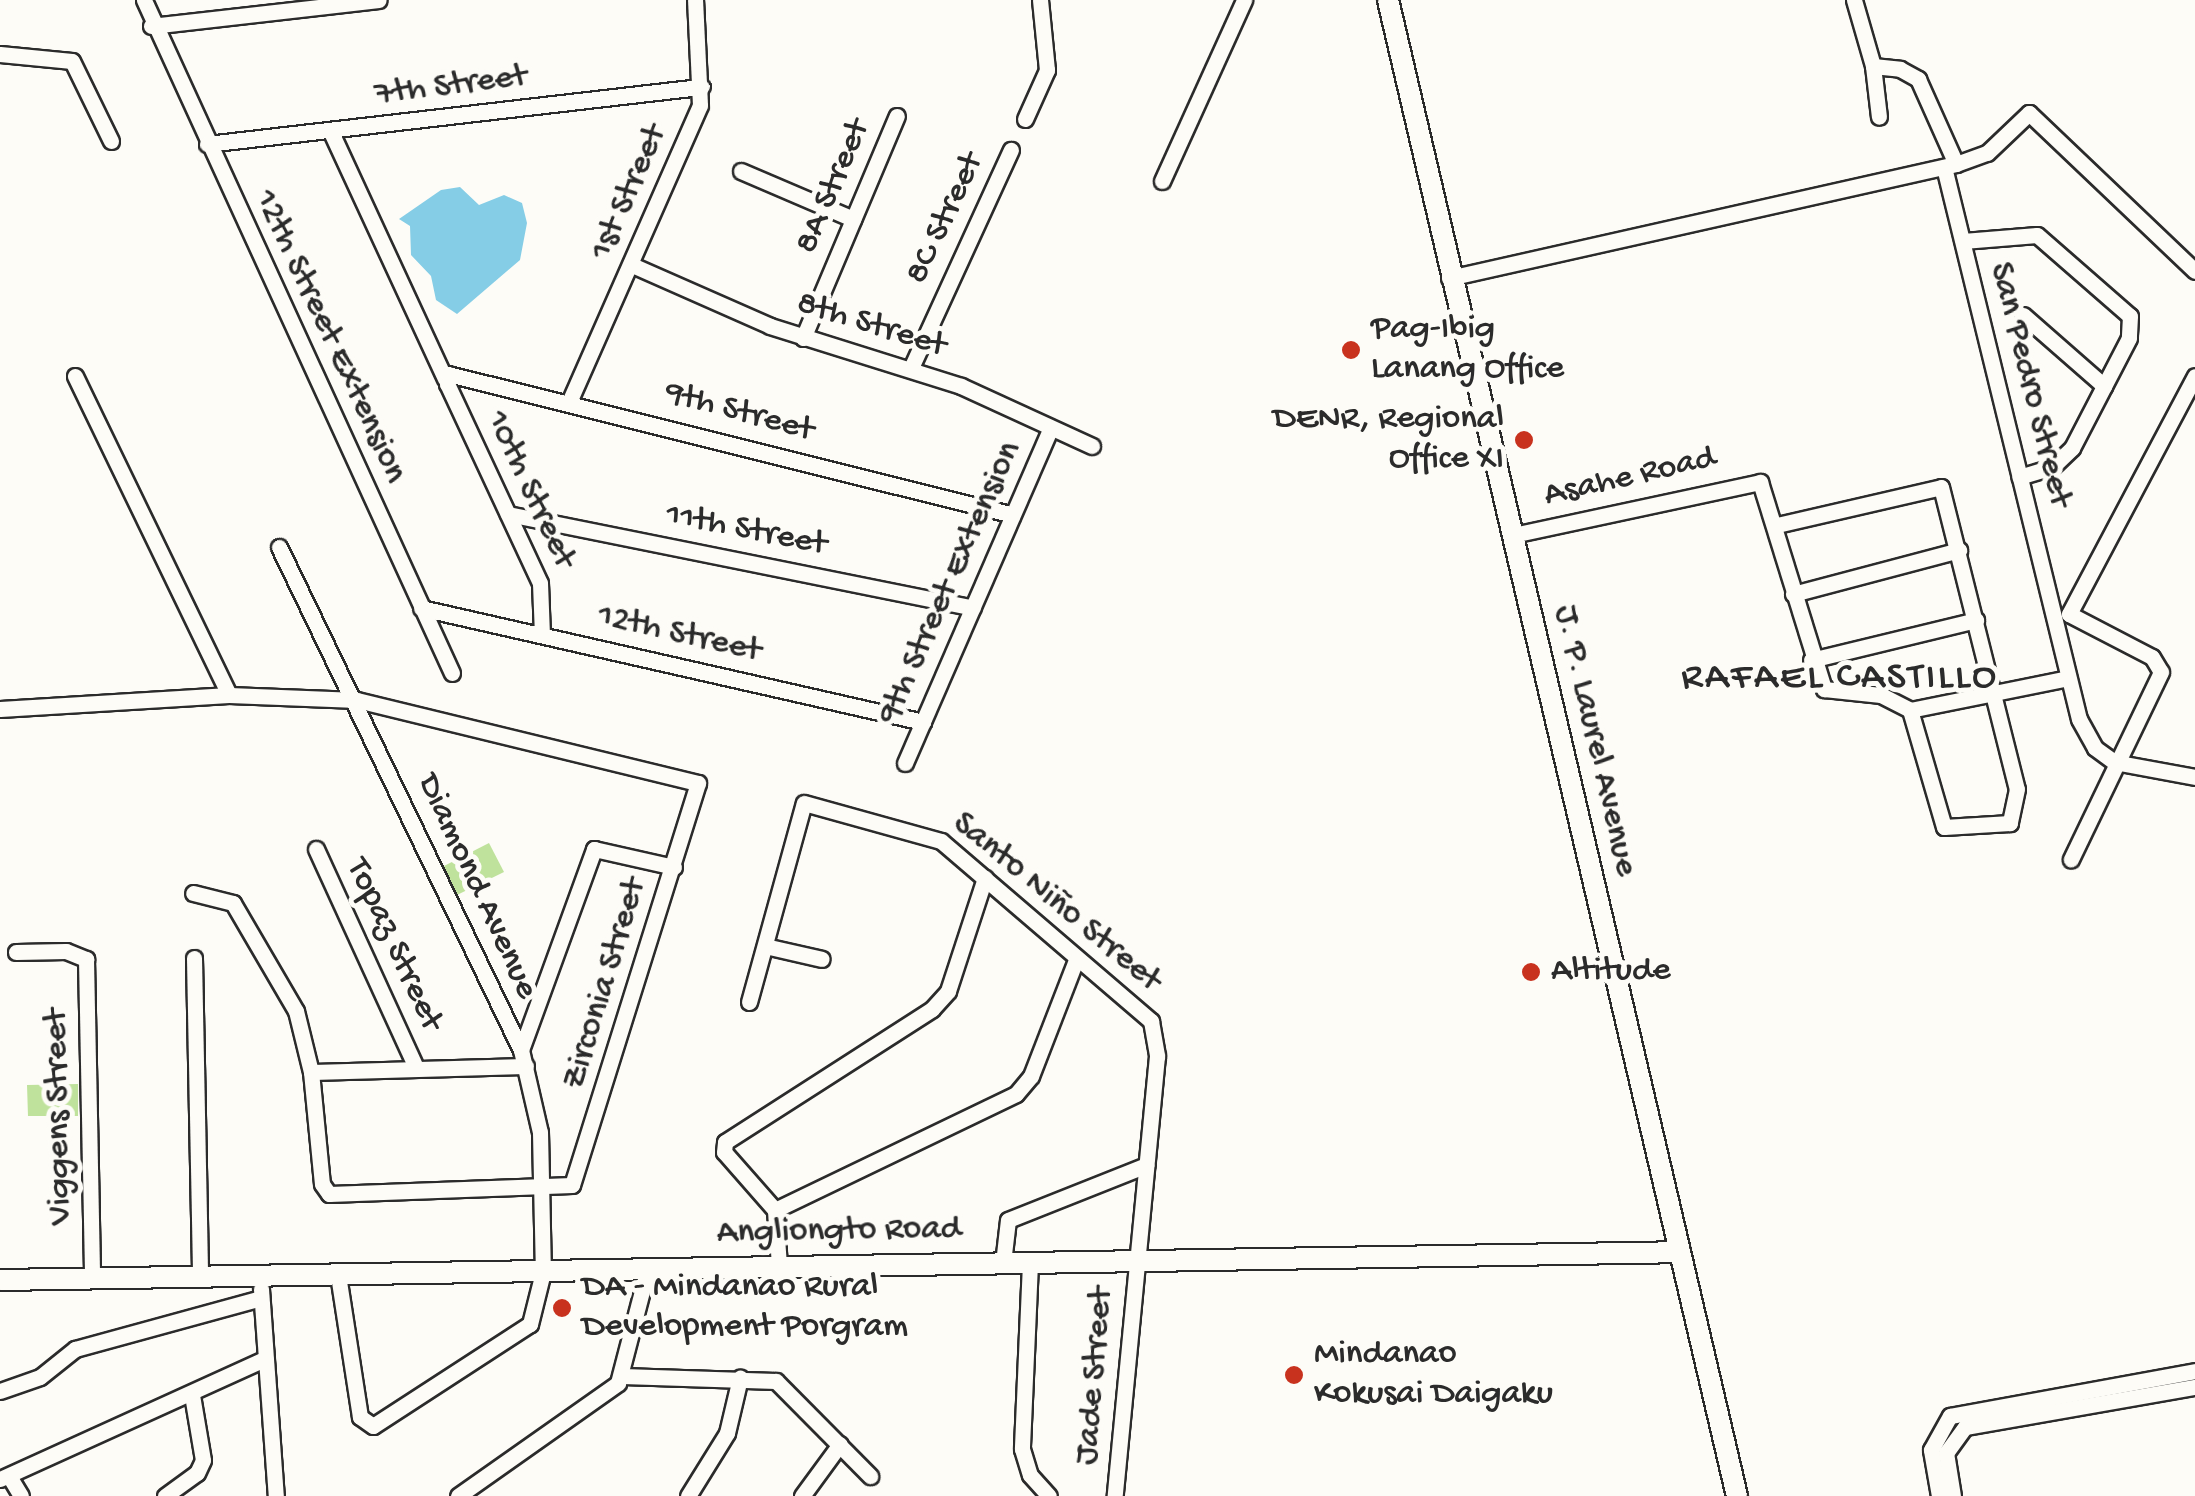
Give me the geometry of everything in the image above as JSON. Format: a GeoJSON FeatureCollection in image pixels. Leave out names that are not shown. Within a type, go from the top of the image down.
{"type":"FeatureCollection","features":[{"type":"Feature","properties":{"kind":"main road","name":"J. P. Laurel Avenue"},"geometry":{"type":"LineString","coordinates":[[1388,0],[1449,278],[1737,1496]]}},
{"type":"Feature","properties":{"kind":"main road","name":"Angliongto Road"},"geometry":{"type":"LineString","coordinates":[[0,1280],[1680,1252]]}},
{"type":"Feature","properties":{"kind":"street","name":"12th Street Extension"},"geometry":{"type":"LineString","coordinates":[[144,0],[152,26],[452,674]]}},
{"type":"Feature","properties":{"kind":"street"},"geometry":{"type":"LineString","coordinates":[[152,26],[252,7],[375,0]]}},
{"type":"Feature","properties":{"kind":"street","name":"1st Street"},"geometry":{"type":"LineString","coordinates":[[570,400],[632,265],[702,87],[695,0]]}},
{"type":"Feature","properties":{"kind":"street"},"geometry":{"type":"LineString","coordinates":[[1025,120],[1047,70],[1040,0]]}},
{"type":"Feature","properties":{"kind":"street"},"geometry":{"type":"LineString","coordinates":[[1162,181],[1244,0]]}},
{"type":"Feature","properties":{"kind":"street"},"geometry":{"type":"LineString","coordinates":[[1854,0],[1873,66],[1879,117]]}},
{"type":"Feature","properties":{"kind":"street"},"geometry":{"type":"LineString","coordinates":[[0,54],[72,61],[111,141]]}},
{"type":"Feature","properties":{"kind":"street","name":"San Pedro Street"},"geometry":{"type":"LineString","coordinates":[[1873,66],[1900,68],[1918,79],[1950,165],[1963,241],[2020,477],[2062,616],[2068,678],[2086,735],[2114,762]]}},
{"type":"Feature","properties":{"kind":"street","name":"7th Street"},"geometry":{"type":"LineString","coordinates":[[207,144],[702,87]]}},
{"type":"Feature","properties":{"kind":"street"},"geometry":{"type":"LineString","coordinates":[[1449,278],[1950,165],[1987,153],[2029,112],[2195,270]]}},
{"type":"Feature","properties":{"kind":"street","name":"8A Street"},"geometry":{"type":"LineString","coordinates":[[803,338],[897,116]]}},
{"type":"Feature","properties":{"kind":"street","name":"10th Street"},"geometry":{"type":"LineString","coordinates":[[331,132],[447,376],[544,594],[542,635]]}},
{"type":"Feature","properties":{"kind":"street","name":"8C Street"},"geometry":{"type":"LineString","coordinates":[[911,368],[1011,150]]}},
{"type":"Feature","properties":{"kind":"street"},"geometry":{"type":"LineString","coordinates":[[741,171],[853,219]]}},
{"type":"Feature","properties":{"kind":"street"},"geometry":{"type":"LineString","coordinates":[[1963,241],[2037,235],[2119,300],[2130,316],[2129,338],[2063,459],[2020,477]]}},
{"type":"Feature","properties":{"kind":"street","name":"8th Street"},"geometry":{"type":"LineString","coordinates":[[632,265],[803,338],[911,368],[1092,446]]}},
{"type":"Feature","properties":{"kind":"street"},"geometry":{"type":"LineString","coordinates":[[2024,314],[2104,386]]}},
{"type":"Feature","properties":{"kind":"street"},"geometry":{"type":"LineString","coordinates":[[75,376],[228,695]]}},
{"type":"Feature","properties":{"kind":"street","name":"9th Street"},"geometry":{"type":"LineString","coordinates":[[447,376],[570,400],[1013,515]]}},
{"type":"Feature","properties":{"kind":"street"},"geometry":{"type":"LineString","coordinates":[[2071,860],[2160,666],[2062,616],[2195,376]]}},
{"type":"Feature","properties":{"kind":"street","name":"9th Street Extension"},"geometry":{"type":"LineString","coordinates":[[905,763],[1051,428]]}},
{"type":"Feature","properties":{"kind":"street","name":"Asahe Road"},"geometry":{"type":"LineString","coordinates":[[1513,536],[1760,482],[1776,526]]}},
{"type":"Feature","properties":{"kind":"street"},"geometry":{"type":"LineString","coordinates":[[1910,710],[1944,827],[2002,826],[2016,814],[2017,789],[1992,693],[1944,492],[1930,486],[1776,526],[1810,660],[1824,689],[1881,695],[1910,710],[1992,693],[2068,678]]}},
{"type":"Feature","properties":{"kind":"street","name":"11th Street"},"geometry":{"type":"LineString","coordinates":[[508,514],[973,608]]}},
{"type":"Feature","properties":{"kind":"street","name":"Diamond Avenue"},"geometry":{"type":"LineString","coordinates":[[280,547],[357,700],[523,1058],[544,1188],[543,1272],[536,1312],[521,1332],[372,1426],[360,1417],[338,1275]]}},
{"type":"Feature","properties":{"kind":"street"},"geometry":{"type":"LineString","coordinates":[[1794,594],[1959,550]]}},
{"type":"Feature","properties":{"kind":"street","name":"12th Street"},"geometry":{"type":"LineString","coordinates":[[422,608],[924,722]]}},
{"type":"Feature","properties":{"kind":"street"},"geometry":{"type":"LineString","coordinates":[[1810,660],[1976,620]]}},
{"type":"Feature","properties":{"kind":"street"},"geometry":{"type":"LineString","coordinates":[[0,708],[228,695],[357,700]]}},
{"type":"Feature","properties":{"kind":"street","name":"Zirconia Street"},"geometry":{"type":"LineString","coordinates":[[357,700],[690,776],[699,790],[577,1179],[544,1188]]}},
{"type":"Feature","properties":{"kind":"street"},"geometry":{"type":"LineString","coordinates":[[2114,762],[2193,773]]}},
{"type":"Feature","properties":{"kind":"street","name":"Santo Niño Street"},"geometry":{"type":"LineString","coordinates":[[765,946],[804,804],[930,834],[985,878],[1156,1032],[1137,1262]]}},
{"type":"Feature","properties":{"kind":"street","name":"Topaz Street"},"geometry":{"type":"LineString","coordinates":[[316,849],[416,1067]]}},
{"type":"Feature","properties":{"kind":"street"},"geometry":{"type":"LineString","coordinates":[[312,1072],[523,1058],[594,849],[674,867]]}},
{"type":"Feature","properties":{"kind":"street"},"geometry":{"type":"LineString","coordinates":[[779,1265],[775,1210],[724,1152],[729,1135],[932,1009],[948,991],[985,878]]}},
{"type":"Feature","properties":{"kind":"street"},"geometry":{"type":"LineString","coordinates":[[193,893],[223,897],[248,922],[296,1010],[312,1072],[322,1184],[329,1194],[544,1188]]}},
{"type":"Feature","properties":{"kind":"street"},"geometry":{"type":"LineString","coordinates":[[750,1002],[765,946],[822,959]]}},
{"type":"Feature","properties":{"kind":"street","name":"Viggens Street"},"geometry":{"type":"LineString","coordinates":[[16,952],[84,956],[92,1278]]}},
{"type":"Feature","properties":{"kind":"street"},"geometry":{"type":"LineString","coordinates":[[194,958],[200,1276]]}},
{"type":"Feature","properties":{"kind":"street"},"geometry":{"type":"LineString","coordinates":[[775,1210],[1016,1094],[1031,1076],[1076,960]]}},
{"type":"Feature","properties":{"kind":"street"},"geometry":{"type":"LineString","coordinates":[[1004,1263],[1008,1220],[1146,1165]]}},
{"type":"Feature","properties":{"kind":"street"},"geometry":{"type":"LineString","coordinates":[[1030,1262],[1022,1450],[1030,1475],[1049,1496]]}},
{"type":"Feature","properties":{"kind":"street","name":"Jade Street"},"geometry":{"type":"LineString","coordinates":[[1115,1496],[1137,1262]]}},
{"type":"Feature","properties":{"kind":"street"},"geometry":{"type":"LineString","coordinates":[[458,1496],[598,1401],[622,1376],[648,1268]]}},
{"type":"Feature","properties":{"kind":"street"},"geometry":{"type":"LineString","coordinates":[[261,1275],[276,1496]]}},
{"type":"Feature","properties":{"kind":"street"},"geometry":{"type":"LineString","coordinates":[[0,1391],[40,1377],[75,1349],[261,1298]]}},
{"type":"Feature","properties":{"kind":"street"},"geometry":{"type":"LineString","coordinates":[[22,1496],[4,1478],[264,1359]]}},
{"type":"Feature","properties":{"kind":"street"},"geometry":{"type":"LineString","coordinates":[[1953,1496],[1946,1453],[1965,1427],[2142,1388],[2195,1371]]}},
{"type":"Feature","properties":{"kind":"street"},"geometry":{"type":"LineString","coordinates":[[622,1376],[740,1378],[784,1384],[870,1476]]}},
{"type":"Feature","properties":{"kind":"street"},"geometry":{"type":"LineString","coordinates":[[688,1496],[727,1433],[740,1378]]}},
{"type":"Feature","properties":{"kind":"street"},"geometry":{"type":"LineString","coordinates":[[1938,1496],[1931,1450],[1950,1416],[2142,1388],[2195,1387]]}},
{"type":"Feature","properties":{"kind":"street"},"geometry":{"type":"LineString","coordinates":[[165,1496],[197,1473],[203,1460],[192,1395]]}},
{"type":"Feature","properties":{"kind":"street"},"geometry":{"type":"LineString","coordinates":[[802,1496],[840,1444]]}},
{"type":"Feature","properties":{"kind":"green space"},"geometry":{"type":"Polygon","coordinates":[[[489,843],[504,872],[457,895],[444,866],[489,843]]]}},
{"type":"Feature","properties":{"kind":"green space"},"geometry":{"type":"Polygon","coordinates":[[[78,1084],[78,1116],[28,1116],[27,1085],[78,1084]]]}},
{"type":"Feature","properties":{"kind":"water"},"geometry":{"type":"Polygon","coordinates":[[[460,187],[479,205],[504,195],[522,203],[527,223],[520,260],[457,314],[436,300],[431,276],[411,255],[410,226],[399,219],[441,190],[460,187]]]}},
{"type":"Feature","properties":{"kind":"place","name":"Pag-Ibig Lanang Office"},"geometry":{"type":"Point","coordinates":[1351,350]}},
{"type":"Feature","properties":{"kind":"place","name":"DENR, Regional Office XI"},"geometry":{"type":"Point","coordinates":[1524,440]}},
{"type":"Feature","properties":{"kind":"place","name":"Altitude"},"geometry":{"type":"Point","coordinates":[1531,972]}},
{"type":"Feature","properties":{"kind":"place","name":"DA - Mindanao Rural Development Porgram"},"geometry":{"type":"Point","coordinates":[562,1308]}},
{"type":"Feature","properties":{"kind":"place","name":"Mindanao Kokusai Daigaku"},"geometry":{"type":"Point","coordinates":[1294,1375]}},
{"type":"Feature","properties":{"kind":"district","name":"RAFAEL CASTILLO"},"geometry":{"type":"Point","coordinates":[1840,679]}}]}
